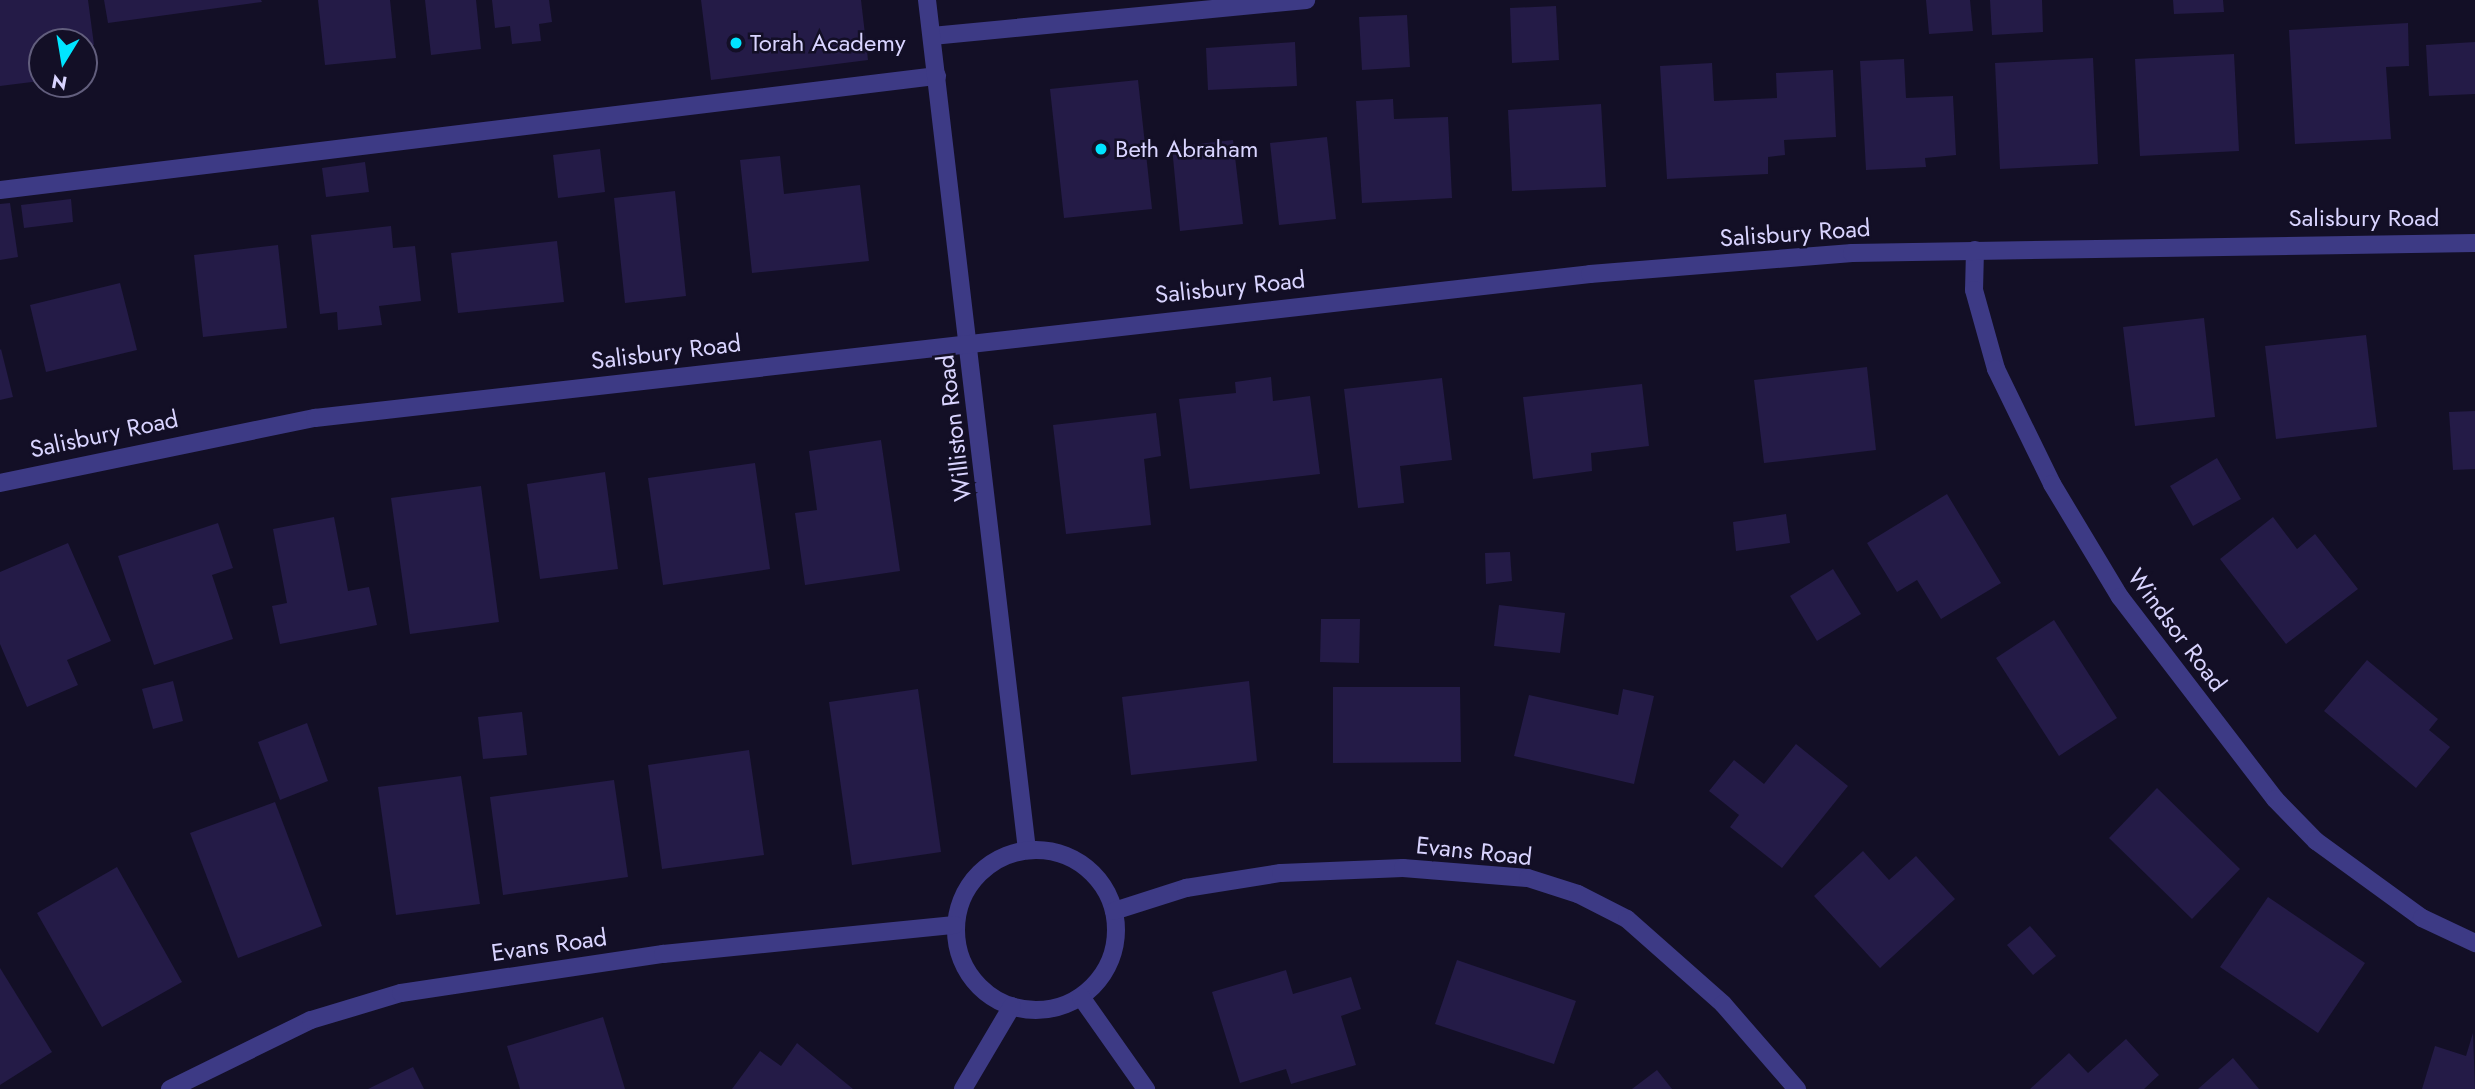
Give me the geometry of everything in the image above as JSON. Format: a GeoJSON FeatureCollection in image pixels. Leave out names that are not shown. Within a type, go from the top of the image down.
{"type":"FeatureCollection","features":[{"type":"Feature","properties":{"kind":"street","name":"Williston Road"},"geometry":{"type":"LineString","coordinates":[[927,0],[1027,850]]}},
{"type":"Feature","properties":{"kind":"street"},"geometry":{"type":"LineString","coordinates":[[932,36],[1306,0]]}},
{"type":"Feature","properties":{"kind":"street"},"geometry":{"type":"LineString","coordinates":[[0,191],[937,76]]}},
{"type":"Feature","properties":{"kind":"street","name":"Salisbury Road"},"geometry":{"type":"LineString","coordinates":[[0,482],[315,418],[969,341],[1590,274],[1975,250],[2475,243]]}},
{"type":"Feature","properties":{"kind":"street","name":"Windsor Road"},"geometry":{"type":"LineString","coordinates":[[1975,250],[1974,290],[1996,369],[2052,484],[2120,597],[2275,799],[2316,841],[2422,918],[2475,943]]}},
{"type":"Feature","properties":{"kind":"street"},"geometry":{"type":"LineString","coordinates":[[1027,850],[1075,860],[1100,881],[1114,911],[1111,959],[1081,997],[1047,1009],[1012,1006],[970,976],[955,925],[977,875],[1027,850]]}},
{"type":"Feature","properties":{"kind":"street","name":"Evans Road"},"geometry":{"type":"LineString","coordinates":[[1114,911],[1186,888],[1281,873],[1403,868],[1528,878],[1578,894],[1627,919],[1723,1004],[1797,1089]]}},
{"type":"Feature","properties":{"kind":"street","name":"Evans Road"},"geometry":{"type":"LineString","coordinates":[[170,1089],[299,1026],[401,993],[663,954],[955,925]]}},
{"type":"Feature","properties":{"kind":"street"},"geometry":{"type":"LineString","coordinates":[[1081,997],[1146,1089]]}},
{"type":"Feature","properties":{"kind":"street"},"geometry":{"type":"LineString","coordinates":[[962,1089],[1012,1006]]}},
{"type":"Feature","properties":{"kind":"building"},"geometry":{"type":"Polygon","coordinates":[[[0,0],[88,0],[92,28],[28,28],[28,82],[0,86],[0,0]]]}},
{"type":"Feature","properties":{"kind":"building"},"geometry":{"type":"Polygon","coordinates":[[[104,0],[261,0],[262,2],[108,23],[104,0]]]}},
{"type":"Feature","properties":{"kind":"building"},"geometry":{"type":"Polygon","coordinates":[[[318,0],[390,0],[396,58],[325,65],[318,0]]]}},
{"type":"Feature","properties":{"kind":"building"},"geometry":{"type":"Polygon","coordinates":[[[425,0],[476,0],[481,49],[431,55],[425,0]]]}},
{"type":"Feature","properties":{"kind":"building"},"geometry":{"type":"Polygon","coordinates":[[[492,0],[549,0],[552,22],[539,24],[541,41],[512,44],[510,26],[495,28],[492,0]]]}},
{"type":"Feature","properties":{"kind":"building"},"geometry":{"type":"Polygon","coordinates":[[[701,0],[861,0],[868,60],[711,80],[701,0]]]}},
{"type":"Feature","properties":{"kind":"building"},"geometry":{"type":"Polygon","coordinates":[[[1926,0],[1970,0],[1973,31],[1929,34],[1926,0]]]}},
{"type":"Feature","properties":{"kind":"building"},"geometry":{"type":"Polygon","coordinates":[[[1990,0],[2042,0],[2043,32],[1992,35],[1990,0]]]}},
{"type":"Feature","properties":{"kind":"building"},"geometry":{"type":"Polygon","coordinates":[[[2173,0],[2223,0],[2224,12],[2174,14],[2173,0]]]}},
{"type":"Feature","properties":{"kind":"building"},"geometry":{"type":"Polygon","coordinates":[[[1556,6],[1559,60],[1512,63],[1510,8],[1556,6]]]}},
{"type":"Feature","properties":{"kind":"building"},"geometry":{"type":"Polygon","coordinates":[[[1407,15],[1410,67],[1362,70],[1359,17],[1407,15]]]}},
{"type":"Feature","properties":{"kind":"building"},"geometry":{"type":"Polygon","coordinates":[[[2408,23],[2409,66],[2386,67],[2391,139],[2295,144],[2289,30],[2408,23]]]}},
{"type":"Feature","properties":{"kind":"building"},"geometry":{"type":"Polygon","coordinates":[[[1295,42],[1297,86],[1208,90],[1206,48],[1295,42]]]}},
{"type":"Feature","properties":{"kind":"building"},"geometry":{"type":"Polygon","coordinates":[[[2475,42],[2475,94],[2429,96],[2426,45],[2475,42]]]}},
{"type":"Feature","properties":{"kind":"building"},"geometry":{"type":"Polygon","coordinates":[[[2234,54],[2239,151],[2140,156],[2135,59],[2234,54]]]}},
{"type":"Feature","properties":{"kind":"building"},"geometry":{"type":"Polygon","coordinates":[[[2093,58],[2098,164],[2000,169],[1995,63],[2093,58]]]}},
{"type":"Feature","properties":{"kind":"building"},"geometry":{"type":"Polygon","coordinates":[[[1904,59],[1906,98],[1953,96],[1956,155],[1925,158],[1926,167],[1866,170],[1860,61],[1904,59]]]}},
{"type":"Feature","properties":{"kind":"building"},"geometry":{"type":"Polygon","coordinates":[[[1712,63],[1714,101],[1777,98],[1776,73],[1833,70],[1836,137],[1784,140],[1785,155],[1768,157],[1768,174],[1667,179],[1660,66],[1712,63]]]}},
{"type":"Feature","properties":{"kind":"building","name":"Beth Abraham"},"geometry":{"type":"Polygon","coordinates":[[[1138,80],[1152,209],[1064,218],[1050,89],[1138,80]]]}},
{"type":"Feature","properties":{"kind":"building"},"geometry":{"type":"Polygon","coordinates":[[[1393,99],[1394,119],[1448,117],[1452,198],[1362,203],[1356,101],[1393,99]]]}},
{"type":"Feature","properties":{"kind":"building"},"geometry":{"type":"Polygon","coordinates":[[[1601,104],[1606,187],[1512,191],[1508,110],[1601,104]]]}},
{"type":"Feature","properties":{"kind":"building"},"geometry":{"type":"Polygon","coordinates":[[[1327,137],[1336,219],[1279,225],[1270,143],[1327,137]]]}},
{"type":"Feature","properties":{"kind":"building"},"geometry":{"type":"Polygon","coordinates":[[[1233,140],[1243,224],[1180,231],[1172,147],[1233,140]]]}},
{"type":"Feature","properties":{"kind":"building"},"geometry":{"type":"Polygon","coordinates":[[[600,149],[605,192],[558,198],[553,155],[600,149]]]}},
{"type":"Feature","properties":{"kind":"building"},"geometry":{"type":"Polygon","coordinates":[[[780,156],[784,194],[860,185],[869,261],[752,273],[740,160],[780,156]]]}},
{"type":"Feature","properties":{"kind":"building"},"geometry":{"type":"Polygon","coordinates":[[[365,162],[369,192],[326,197],[322,168],[365,162]]]}},
{"type":"Feature","properties":{"kind":"building"},"geometry":{"type":"Polygon","coordinates":[[[675,191],[686,296],[625,303],[614,198],[675,191]]]}},
{"type":"Feature","properties":{"kind":"building"},"geometry":{"type":"Polygon","coordinates":[[[71,199],[73,222],[24,228],[21,205],[71,199]]]}},
{"type":"Feature","properties":{"kind":"building"},"geometry":{"type":"Polygon","coordinates":[[[10,203],[18,257],[0,260],[0,204],[10,203]]]}},
{"type":"Feature","properties":{"kind":"building"},"geometry":{"type":"Polygon","coordinates":[[[391,226],[393,248],[415,246],[421,301],[379,306],[382,325],[338,330],[337,312],[320,314],[311,235],[391,226]]]}},
{"type":"Feature","properties":{"kind":"building"},"geometry":{"type":"Polygon","coordinates":[[[557,241],[564,302],[458,313],[451,253],[557,241]]]}},
{"type":"Feature","properties":{"kind":"building"},"geometry":{"type":"Polygon","coordinates":[[[278,245],[287,328],[203,337],[194,255],[278,245]]]}},
{"type":"Feature","properties":{"kind":"building"},"geometry":{"type":"Polygon","coordinates":[[[120,283],[137,350],[46,372],[30,305],[120,283]]]}},
{"type":"Feature","properties":{"kind":"building"},"geometry":{"type":"Polygon","coordinates":[[[2204,318],[2215,417],[2135,426],[2123,327],[2204,318]]]}},
{"type":"Feature","properties":{"kind":"building"},"geometry":{"type":"Polygon","coordinates":[[[2366,335],[2377,427],[2276,439],[2265,346],[2366,335]]]}},
{"type":"Feature","properties":{"kind":"building"},"geometry":{"type":"Polygon","coordinates":[[[0,350],[13,397],[0,400],[0,350]]]}},
{"type":"Feature","properties":{"kind":"building"},"geometry":{"type":"Polygon","coordinates":[[[1867,367],[1876,450],[1764,463],[1754,380],[1867,367]]]}},
{"type":"Feature","properties":{"kind":"building"},"geometry":{"type":"Polygon","coordinates":[[[1271,377],[1273,401],[1310,396],[1320,474],[1190,489],[1179,399],[1236,393],[1235,382],[1271,377]]]}},
{"type":"Feature","properties":{"kind":"building"},"geometry":{"type":"Polygon","coordinates":[[[1442,378],[1452,460],[1400,466],[1404,503],[1358,508],[1344,389],[1442,378]]]}},
{"type":"Feature","properties":{"kind":"building"},"geometry":{"type":"Polygon","coordinates":[[[1642,384],[1649,446],[1591,453],[1592,471],[1533,479],[1523,397],[1642,384]]]}},
{"type":"Feature","properties":{"kind":"building"},"geometry":{"type":"Polygon","coordinates":[[[2475,411],[2475,469],[2453,470],[2449,412],[2475,411]]]}},
{"type":"Feature","properties":{"kind":"building"},"geometry":{"type":"Polygon","coordinates":[[[1156,413],[1161,456],[1144,459],[1151,525],[1066,534],[1053,425],[1156,413]]]}},
{"type":"Feature","properties":{"kind":"building"},"geometry":{"type":"Polygon","coordinates":[[[881,440],[900,571],[805,585],[795,513],[817,510],[809,451],[881,440]]]}},
{"type":"Feature","properties":{"kind":"building"},"geometry":{"type":"Polygon","coordinates":[[[2217,458],[2241,499],[2193,526],[2170,486],[2217,458]]]}},
{"type":"Feature","properties":{"kind":"building"},"geometry":{"type":"Polygon","coordinates":[[[755,463],[770,569],[663,585],[648,478],[755,463]]]}},
{"type":"Feature","properties":{"kind":"building"},"geometry":{"type":"Polygon","coordinates":[[[605,472],[618,569],[540,579],[527,484],[605,472]]]}},
{"type":"Feature","properties":{"kind":"building"},"geometry":{"type":"Polygon","coordinates":[[[481,486],[499,622],[410,634],[391,498],[481,486]]]}},
{"type":"Feature","properties":{"kind":"building"},"geometry":{"type":"Polygon","coordinates":[[[1947,494],[2001,583],[1941,619],[1917,580],[1897,592],[1867,543],[1947,494]]]}},
{"type":"Feature","properties":{"kind":"building"},"geometry":{"type":"Polygon","coordinates":[[[1786,514],[1790,543],[1736,551],[1733,522],[1786,514]]]}},
{"type":"Feature","properties":{"kind":"building"},"geometry":{"type":"Polygon","coordinates":[[[334,517],[348,591],[369,587],[377,625],[280,644],[272,606],[287,603],[273,529],[334,517]]]}},
{"type":"Feature","properties":{"kind":"building"},"geometry":{"type":"Polygon","coordinates":[[[2273,517],[2297,549],[2315,534],[2358,589],[2286,644],[2220,559],[2273,517]]]}},
{"type":"Feature","properties":{"kind":"building"},"geometry":{"type":"Polygon","coordinates":[[[218,523],[233,568],[212,575],[233,639],[154,665],[118,556],[218,523]]]}},
{"type":"Feature","properties":{"kind":"building"},"geometry":{"type":"Polygon","coordinates":[[[68,543],[111,641],[67,660],[78,685],[27,707],[0,644],[0,572],[68,543]]]}},
{"type":"Feature","properties":{"kind":"building"},"geometry":{"type":"Polygon","coordinates":[[[1510,552],[1512,581],[1486,584],[1485,553],[1510,552]]]}},
{"type":"Feature","properties":{"kind":"building"},"geometry":{"type":"Polygon","coordinates":[[[1833,569],[1861,614],[1817,641],[1790,596],[1833,569]]]}},
{"type":"Feature","properties":{"kind":"building"},"geometry":{"type":"Polygon","coordinates":[[[1499,605],[1565,613],[1560,653],[1494,646],[1499,605]]]}},
{"type":"Feature","properties":{"kind":"building"},"geometry":{"type":"Polygon","coordinates":[[[1321,619],[1360,619],[1359,663],[1320,662],[1321,619]]]}},
{"type":"Feature","properties":{"kind":"building"},"geometry":{"type":"Polygon","coordinates":[[[2054,620],[2117,718],[2059,756],[1996,658],[2054,620]]]}},
{"type":"Feature","properties":{"kind":"building"},"geometry":{"type":"Polygon","coordinates":[[[2367,660],[2438,719],[2429,730],[2450,747],[2416,788],[2324,711],[2367,660]]]}},
{"type":"Feature","properties":{"kind":"building"},"geometry":{"type":"Polygon","coordinates":[[[173,681],[183,721],[153,729],[142,689],[173,681]]]}},
{"type":"Feature","properties":{"kind":"building"},"geometry":{"type":"Polygon","coordinates":[[[1249,681],[1257,761],[1131,775],[1122,697],[1249,681]]]}},
{"type":"Feature","properties":{"kind":"building"},"geometry":{"type":"Polygon","coordinates":[[[1333,687],[1460,687],[1461,762],[1333,763],[1333,687]]]}},
{"type":"Feature","properties":{"kind":"building"},"geometry":{"type":"Polygon","coordinates":[[[918,689],[941,852],[852,865],[829,702],[918,689]]]}},
{"type":"Feature","properties":{"kind":"building"},"geometry":{"type":"Polygon","coordinates":[[[1623,689],[1654,696],[1634,784],[1514,756],[1529,695],[1618,715],[1623,689]]]}},
{"type":"Feature","properties":{"kind":"building"},"geometry":{"type":"Polygon","coordinates":[[[522,712],[527,755],[483,759],[478,717],[522,712]]]}},
{"type":"Feature","properties":{"kind":"building"},"geometry":{"type":"Polygon","coordinates":[[[307,723],[328,781],[280,800],[258,742],[307,723]]]}},
{"type":"Feature","properties":{"kind":"building"},"geometry":{"type":"Polygon","coordinates":[[[1796,744],[1848,786],[1782,868],[1730,827],[1739,815],[1709,791],[1734,760],[1764,784],[1796,744]]]}},
{"type":"Feature","properties":{"kind":"building"},"geometry":{"type":"Polygon","coordinates":[[[749,750],[764,855],[662,869],[648,765],[749,750]]]}},
{"type":"Feature","properties":{"kind":"building"},"geometry":{"type":"Polygon","coordinates":[[[461,776],[480,904],[396,915],[378,787],[461,776]]]}},
{"type":"Feature","properties":{"kind":"building"},"geometry":{"type":"Polygon","coordinates":[[[614,780],[628,877],[503,895],[490,797],[614,780]]]}},
{"type":"Feature","properties":{"kind":"building"},"geometry":{"type":"Polygon","coordinates":[[[2157,788],[2240,869],[2192,919],[2109,838],[2157,788]]]}},
{"type":"Feature","properties":{"kind":"building"},"geometry":{"type":"Polygon","coordinates":[[[275,802],[322,926],[238,958],[190,833],[275,802]]]}},
{"type":"Feature","properties":{"kind":"building"},"geometry":{"type":"Polygon","coordinates":[[[1863,851],[1889,880],[1916,856],[1955,899],[1880,968],[1814,896],[1863,851]]]}},
{"type":"Feature","properties":{"kind":"building"},"geometry":{"type":"Polygon","coordinates":[[[117,867],[182,982],[102,1027],[37,913],[117,867]]]}},
{"type":"Feature","properties":{"kind":"building"},"geometry":{"type":"Polygon","coordinates":[[[2268,897],[2365,963],[2318,1033],[2220,967],[2268,897]]]}},
{"type":"Feature","properties":{"kind":"building"},"geometry":{"type":"Polygon","coordinates":[[[2030,926],[2056,956],[2033,975],[2007,945],[2030,926]]]}},
{"type":"Feature","properties":{"kind":"building"},"geometry":{"type":"Polygon","coordinates":[[[1457,960],[1576,1001],[1554,1064],[1435,1024],[1457,960]]]}},
{"type":"Feature","properties":{"kind":"building"},"geometry":{"type":"Polygon","coordinates":[[[0,968],[52,1052],[0,1085],[0,968]]]}},
{"type":"Feature","properties":{"kind":"building"},"geometry":{"type":"Polygon","coordinates":[[[1286,970],[1293,994],[1351,977],[1361,1009],[1341,1016],[1356,1065],[1291,1084],[1286,1069],[1240,1083],[1212,992],[1286,970]]]}},
{"type":"Feature","properties":{"kind":"building"},"geometry":{"type":"Polygon","coordinates":[[[603,1017],[625,1089],[520,1089],[507,1046],[603,1017]]]}},
{"type":"Feature","properties":{"kind":"building"},"geometry":{"type":"Polygon","coordinates":[[[2473,1033],[2475,1089],[2422,1089],[2435,1046],[2466,1056],[2473,1033]]]}},
{"type":"Feature","properties":{"kind":"building"},"geometry":{"type":"Polygon","coordinates":[[[2126,1039],[2159,1075],[2144,1089],[2030,1089],[2069,1053],[2088,1073],[2126,1039]]]}},
{"type":"Feature","properties":{"kind":"building"},"geometry":{"type":"Polygon","coordinates":[[[797,1043],[853,1089],[732,1089],[760,1051],[781,1066],[797,1043]]]}},
{"type":"Feature","properties":{"kind":"building"},"geometry":{"type":"Polygon","coordinates":[[[2233,1058],[2259,1089],[2198,1089],[2233,1058]]]}},
{"type":"Feature","properties":{"kind":"building"},"geometry":{"type":"Polygon","coordinates":[[[413,1067],[424,1089],[368,1089],[413,1067]]]}},
{"type":"Feature","properties":{"kind":"building"},"geometry":{"type":"Polygon","coordinates":[[[1657,1070],[1672,1089],[1632,1089],[1657,1070]]]}},
{"type":"Feature","properties":{"kind":"place","name":"Torah Academy"},"geometry":{"type":"Point","coordinates":[736,43]}},
{"type":"Feature","properties":{"kind":"place","name":"Beth Abraham"},"geometry":{"type":"Point","coordinates":[1101,149]}}]}
